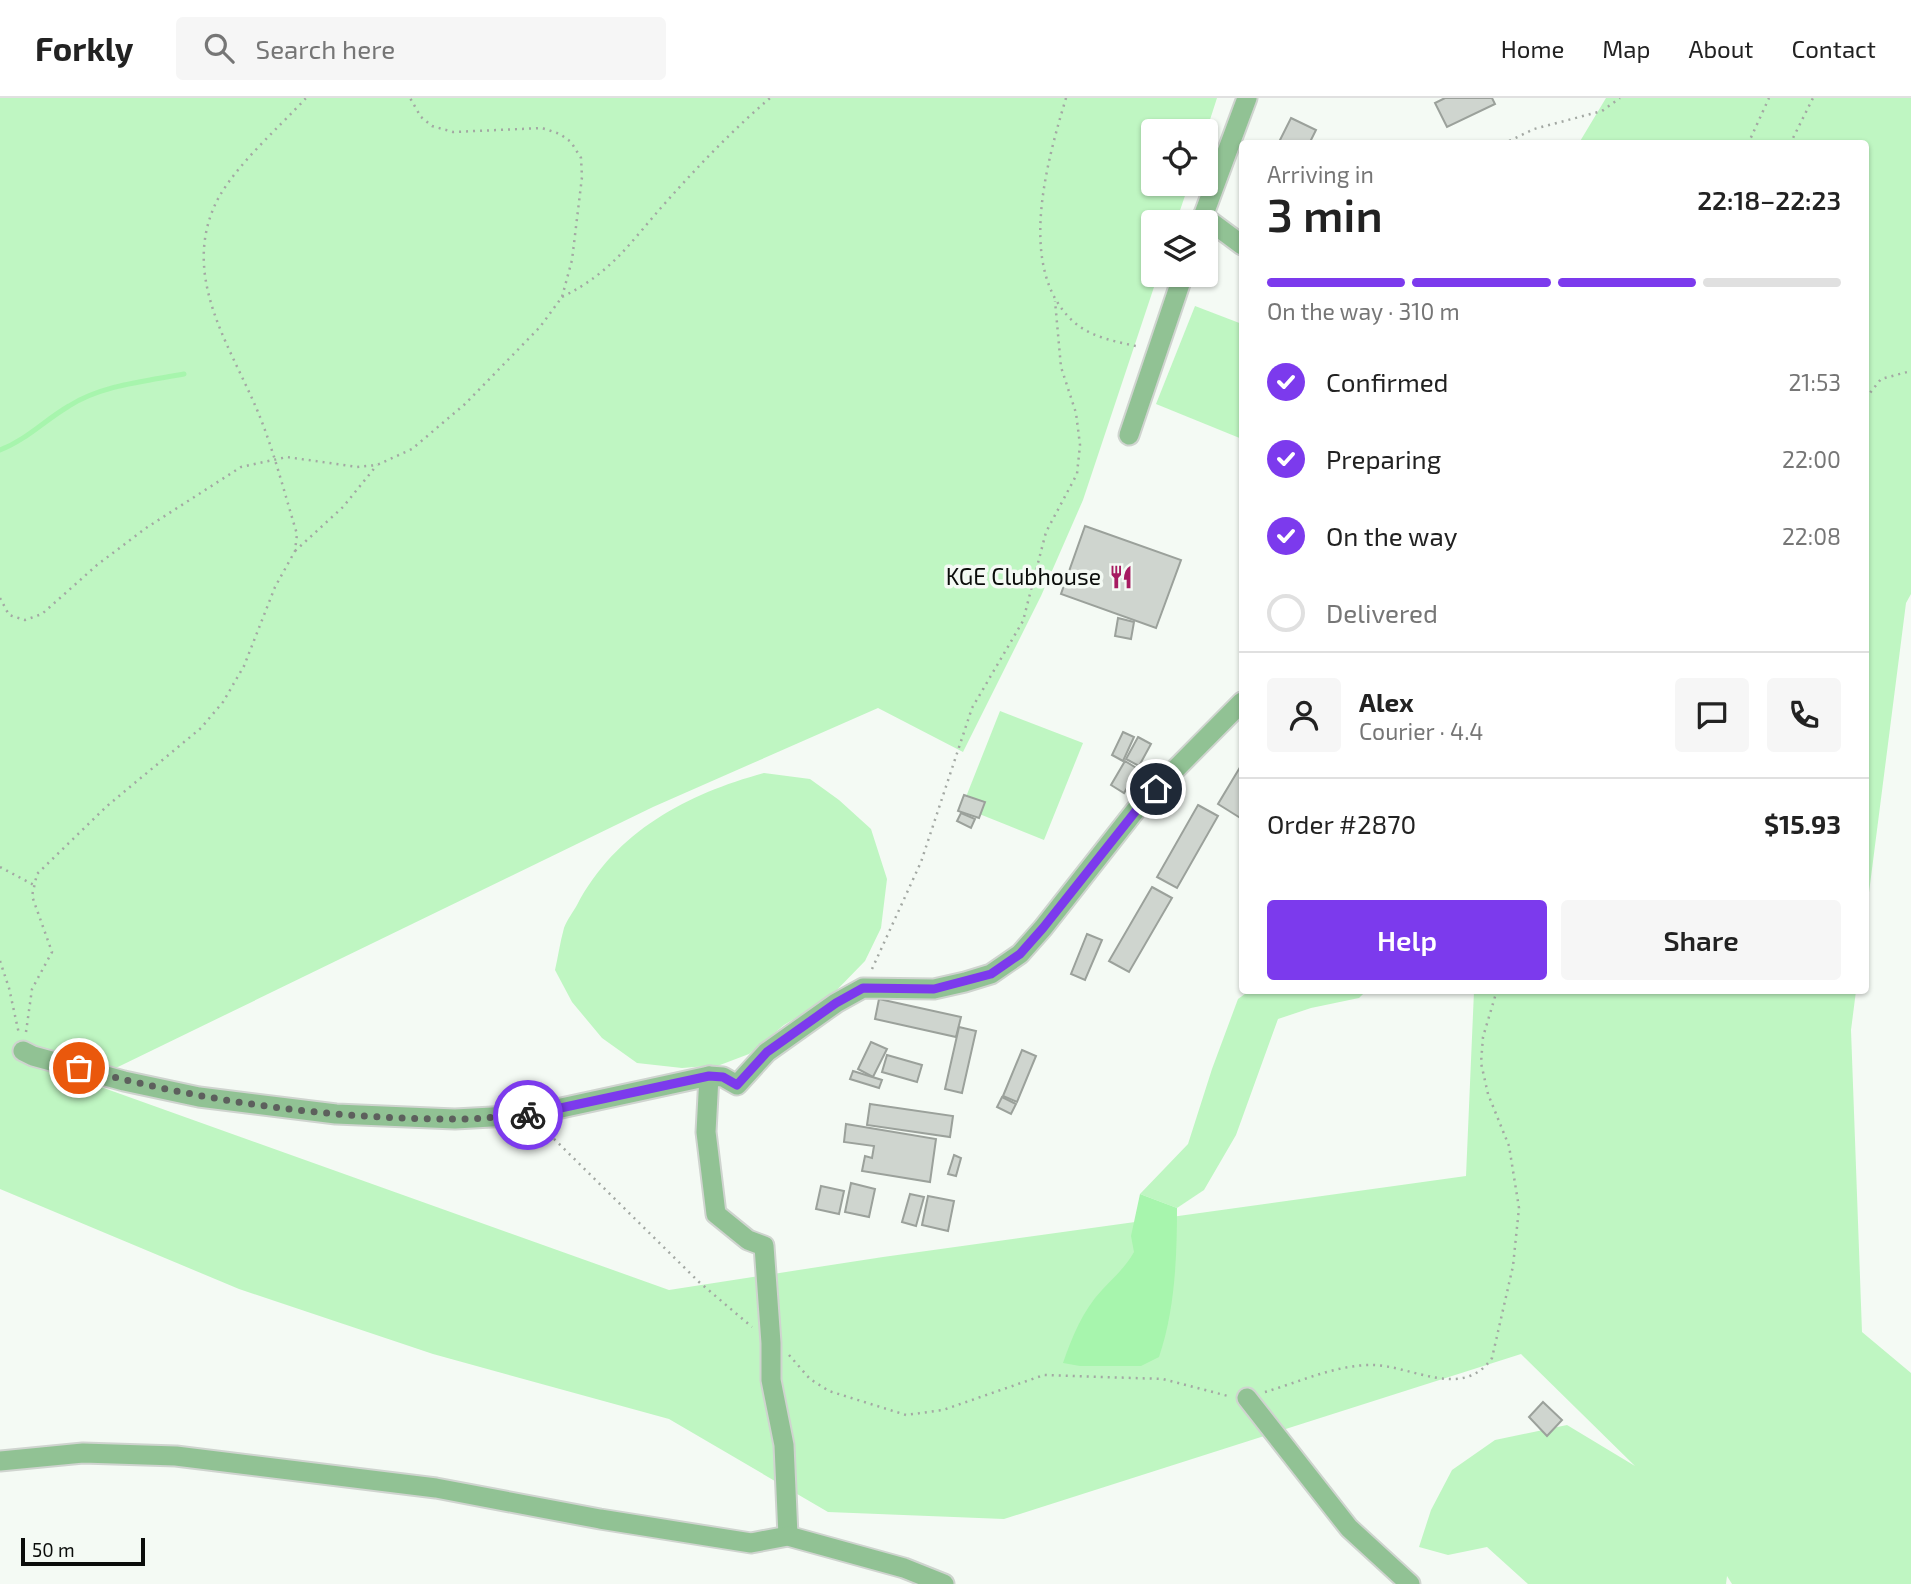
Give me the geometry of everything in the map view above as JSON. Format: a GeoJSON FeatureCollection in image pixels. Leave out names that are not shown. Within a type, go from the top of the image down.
{"type":"FeatureCollection","features":[{"type":"Feature","properties":{"kind":"street"},"geometry":{"type":"LineString","coordinates":[[1205,210],[1247,98]]}},
{"type":"Feature","properties":{"kind":"street"},"geometry":{"type":"LineString","coordinates":[[1218,229],[1239,243]]}},
{"type":"Feature","properties":{"kind":"street"},"geometry":{"type":"LineString","coordinates":[[1129,435],[1179,287]]}},
{"type":"Feature","properties":{"kind":"street"},"geometry":{"type":"LineString","coordinates":[[23,1051],[124,1081],[199,1097],[337,1114],[455,1119],[529,1115],[709,1076],[723,1077],[737,1085],[767,1052],[836,1003],[863,988],[934,989],[991,974],[1020,954],[1139,807],[1239,705]]}},
{"type":"Feature","properties":{"kind":"street"},"geometry":{"type":"LineString","coordinates":[[709,1076],[706,1132],[716,1214],[748,1240],[764,1247],[771,1380],[784,1445],[788,1536]]}},
{"type":"Feature","properties":{"kind":"street"},"geometry":{"type":"LineString","coordinates":[[1247,1398],[1349,1528],[1410,1584]]}},
{"type":"Feature","properties":{"kind":"street"},"geometry":{"type":"LineString","coordinates":[[0,1461],[83,1452],[176,1456],[436,1488],[589,1517],[751,1543],[788,1536],[904,1568],[944,1584]]}},
{"type":"Feature","properties":{"kind":"path"},"geometry":{"type":"LineString","coordinates":[[295,551],[297,534],[261,419],[211,310],[204,277],[205,233],[212,210],[234,175],[306,98]]}},
{"type":"Feature","properties":{"kind":"path"},"geometry":{"type":"LineString","coordinates":[[0,598],[9,615],[25,620],[42,614],[97,565],[146,528],[241,467],[287,457],[357,467],[377,465],[412,449],[465,404],[540,327],[562,297],[572,260],[582,177],[581,158],[571,142],[560,134],[542,128],[453,132],[432,126],[421,117],[410,98]]}},
{"type":"Feature","properties":{"kind":"path"},"geometry":{"type":"LineString","coordinates":[[562,297],[586,285],[609,268],[668,200],[770,98]]}},
{"type":"Feature","properties":{"kind":"path"},"geometry":{"type":"LineString","coordinates":[[863,988],[921,862],[972,708],[1023,621],[1046,532],[1077,474],[1080,445],[1076,413],[1061,367],[1055,301],[1043,264],[1040,217],[1047,161],[1066,98]]}},
{"type":"Feature","properties":{"kind":"path"},"geometry":{"type":"LineString","coordinates":[[1511,140],[1534,129],[1602,111],[1620,98]]}},
{"type":"Feature","properties":{"kind":"path"},"geometry":{"type":"LineString","coordinates":[[1750,140],[1769,98]]}},
{"type":"Feature","properties":{"kind":"path"},"geometry":{"type":"LineString","coordinates":[[1792,140],[1813,98]]}},
{"type":"Feature","properties":{"kind":"path"},"geometry":{"type":"LineString","coordinates":[[1055,301],[1076,324],[1102,338],[1157,351]]}},
{"type":"Feature","properties":{"kind":"path"},"geometry":{"type":"LineString","coordinates":[[1869,394],[1881,379],[1911,371]]}},
{"type":"Feature","properties":{"kind":"path"},"geometry":{"type":"LineString","coordinates":[[23,1051],[32,989],[52,952],[32,896],[37,874],[107,806],[201,728],[223,702],[244,666],[275,587],[295,551],[343,507],[377,465]]}},
{"type":"Feature","properties":{"kind":"path"},"geometry":{"type":"LineString","coordinates":[[0,867],[34,885]]}},
{"type":"Feature","properties":{"kind":"path"},"geometry":{"type":"LineString","coordinates":[[0,961],[23,1051]]}},
{"type":"Feature","properties":{"kind":"path"},"geometry":{"type":"LineString","coordinates":[[529,1115],[699,1282],[770,1335],[810,1380],[829,1391],[905,1415],[943,1410],[1044,1375],[1163,1379],[1247,1398],[1344,1368],[1370,1365],[1397,1368],[1436,1379],[1460,1379],[1484,1370],[1492,1358],[1513,1266],[1519,1208],[1509,1146],[1488,1094],[1481,1063],[1483,1037],[1496,994]]}},
{"type":"Feature","properties":{"kind":"shaded area"},"geometry":{"type":"Polygon","coordinates":[[[0,98],[1217,98],[1210,119],[1141,119],[1141,196],[1185,196],[1180,210],[1141,210],[1141,287],[1154,287],[1083,500],[1041,596],[963,752],[878,708],[653,807],[87,1082],[669,1290],[883,1257],[1466,1176],[1474,994],[1856,994],[1851,1030],[1862,1332],[1911,1373],[1911,1584],[1732,1584],[1727,1576],[1726,1584],[1528,1584],[1487,1547],[1448,1555],[1419,1547],[1431,1510],[1452,1470],[1495,1440],[1567,1425],[1635,1466],[1521,1354],[1004,1519],[828,1512],[669,1419],[433,1354],[239,1289],[0,1189],[0,98]]]}},
{"type":"Feature","properties":{"kind":"shaded area"},"geometry":{"type":"Polygon","coordinates":[[[1606,98],[1911,98],[1911,594],[1906,603],[1869,893],[1869,140],[1581,140],[1606,98]]]}},
{"type":"Feature","properties":{"kind":"shaded area"},"geometry":{"type":"Polygon","coordinates":[[[1195,306],[1239,323],[1239,438],[1156,404],[1195,306]]]}},
{"type":"Feature","properties":{"kind":"shaded area"},"geometry":{"type":"Polygon","coordinates":[[[1000,711],[1083,743],[1044,840],[962,807],[1000,711]]]}},
{"type":"Feature","properties":{"kind":"shaded area"},"geometry":{"type":"Polygon","coordinates":[[[764,773],[810,779],[839,800],[871,829],[887,879],[881,928],[865,961],[829,998],[784,1025],[749,1054],[720,1065],[682,1068],[637,1063],[602,1038],[572,1002],[555,970],[565,925],[593,879],[633,836],[681,804],[764,773]]]}},
{"type":"Feature","properties":{"kind":"shaded area"},"geometry":{"type":"Polygon","coordinates":[[[1245,994],[1363,994],[1359,998],[1311,1008],[1278,1019],[1236,1135],[1204,1190],[1177,1208],[1140,1194],[1188,1144],[1238,999],[1245,994]]]}},
{"type":"Feature","properties":{"kind":"shaded area"},"geometry":{"type":"Polygon","coordinates":[[[1140,1194],[1177,1208],[1172,1302],[1159,1357],[1141,1366],[1080,1366],[1063,1363],[1089,1306],[1134,1252],[1131,1236],[1140,1194]]]}},
{"type":"Feature","properties":{"kind":"building"},"geometry":{"type":"Polygon","coordinates":[[[1445,98],[1492,98],[1495,104],[1447,127],[1435,103],[1445,98]]]}},
{"type":"Feature","properties":{"kind":"building"},"geometry":{"type":"Polygon","coordinates":[[[1291,118],[1316,130],[1311,140],[1280,140],[1291,118]]]}},
{"type":"Feature","properties":{"kind":"building","name":"KGE Clubhouse"},"geometry":{"type":"Polygon","coordinates":[[[1085,526],[1181,560],[1156,628],[1061,594],[1085,526]]]}},
{"type":"Feature","properties":{"kind":"building"},"geometry":{"type":"Polygon","coordinates":[[[1118,618],[1134,622],[1131,639],[1115,636],[1118,618]]]}},
{"type":"Feature","properties":{"kind":"building"},"geometry":{"type":"Polygon","coordinates":[[[1123,732],[1134,737],[1123,761],[1112,755],[1123,732]]]}},
{"type":"Feature","properties":{"kind":"building"},"geometry":{"type":"Polygon","coordinates":[[[1138,737],[1151,744],[1139,766],[1126,759],[1138,737]]]}},
{"type":"Feature","properties":{"kind":"building"},"geometry":{"type":"Polygon","coordinates":[[[1125,761],[1138,769],[1124,793],[1111,785],[1125,761]]]}},
{"type":"Feature","properties":{"kind":"building"},"geometry":{"type":"Polygon","coordinates":[[[1239,769],[1239,817],[1218,804],[1239,769]]]}},
{"type":"Feature","properties":{"kind":"building"},"geometry":{"type":"Polygon","coordinates":[[[964,795],[985,802],[979,818],[958,811],[964,795]]]}},
{"type":"Feature","properties":{"kind":"building"},"geometry":{"type":"Polygon","coordinates":[[[1198,805],[1218,816],[1177,888],[1157,877],[1198,805]]]}},
{"type":"Feature","properties":{"kind":"building"},"geometry":{"type":"Polygon","coordinates":[[[961,813],[975,819],[971,828],[957,821],[961,813]]]}},
{"type":"Feature","properties":{"kind":"building"},"geometry":{"type":"Polygon","coordinates":[[[1152,887],[1172,898],[1129,972],[1109,961],[1152,887]]]}},
{"type":"Feature","properties":{"kind":"building"},"geometry":{"type":"Polygon","coordinates":[[[1087,934],[1102,940],[1085,980],[1071,974],[1087,934]]]}},
{"type":"Feature","properties":{"kind":"building"},"geometry":{"type":"Polygon","coordinates":[[[879,999],[961,1017],[956,1037],[875,1019],[879,999]]]}},
{"type":"Feature","properties":{"kind":"building"},"geometry":{"type":"Polygon","coordinates":[[[959,1027],[976,1031],[962,1093],[945,1089],[959,1027]]]}},
{"type":"Feature","properties":{"kind":"building"},"geometry":{"type":"Polygon","coordinates":[[[871,1042],[887,1049],[873,1077],[858,1069],[871,1042]]]}},
{"type":"Feature","properties":{"kind":"building"},"geometry":{"type":"Polygon","coordinates":[[[1022,1050],[1036,1056],[1017,1102],[1003,1096],[1022,1050]]]}},
{"type":"Feature","properties":{"kind":"building"},"geometry":{"type":"Polygon","coordinates":[[[887,1055],[922,1065],[917,1082],[882,1072],[887,1055]]]}},
{"type":"Feature","properties":{"kind":"building"},"geometry":{"type":"Polygon","coordinates":[[[853,1071],[882,1080],[879,1088],[850,1079],[853,1071]]]}},
{"type":"Feature","properties":{"kind":"building"},"geometry":{"type":"Polygon","coordinates":[[[1002,1097],[1016,1104],[1011,1114],[997,1107],[1002,1097]]]}},
{"type":"Feature","properties":{"kind":"building"},"geometry":{"type":"Polygon","coordinates":[[[870,1104],[953,1116],[950,1137],[867,1125],[870,1104]]]}},
{"type":"Feature","properties":{"kind":"building"},"geometry":{"type":"Polygon","coordinates":[[[846,1124],[936,1139],[930,1182],[862,1171],[865,1156],[872,1158],[874,1146],[844,1142],[846,1124]]]}},
{"type":"Feature","properties":{"kind":"building"},"geometry":{"type":"Polygon","coordinates":[[[954,1155],[961,1158],[956,1176],[948,1174],[954,1155]]]}},
{"type":"Feature","properties":{"kind":"building"},"geometry":{"type":"Polygon","coordinates":[[[851,1183],[875,1189],[869,1217],[845,1212],[851,1183]]]}},
{"type":"Feature","properties":{"kind":"building"},"geometry":{"type":"Polygon","coordinates":[[[821,1186],[844,1191],[839,1214],[816,1209],[821,1186]]]}},
{"type":"Feature","properties":{"kind":"building"},"geometry":{"type":"Polygon","coordinates":[[[910,1194],[924,1197],[916,1226],[902,1222],[910,1194]]]}},
{"type":"Feature","properties":{"kind":"building"},"geometry":{"type":"Polygon","coordinates":[[[928,1196],[954,1201],[948,1231],[922,1225],[928,1196]]]}},
{"type":"Feature","properties":{"kind":"building"},"geometry":{"type":"Polygon","coordinates":[[[1543,1402],[1562,1420],[1547,1436],[1529,1417],[1543,1402]]]}},
{"type":"Feature","properties":{"kind":"waterway"},"geometry":{"type":"LineString","coordinates":[[0,450],[69,406],[96,393],[184,374]]}},
{"type":"Feature","properties":{"kind":"way so far"},"geometry":{"type":"LineString","coordinates":[[79,1068],[199,1097],[337,1114],[455,1119],[528,1115]]}},
{"type":"Feature","properties":{"kind":"place","name":"KGE Clubhouse"},"geometry":{"type":"Point","coordinates":[1121,577]}},
{"type":"Feature","properties":{"kind":"route"},"geometry":{"type":"LineString","coordinates":[[528,1115],[709,1076],[723,1077],[737,1085],[767,1052],[836,1003],[863,988],[934,989],[991,974],[1020,954],[1156,789]]}}]}
